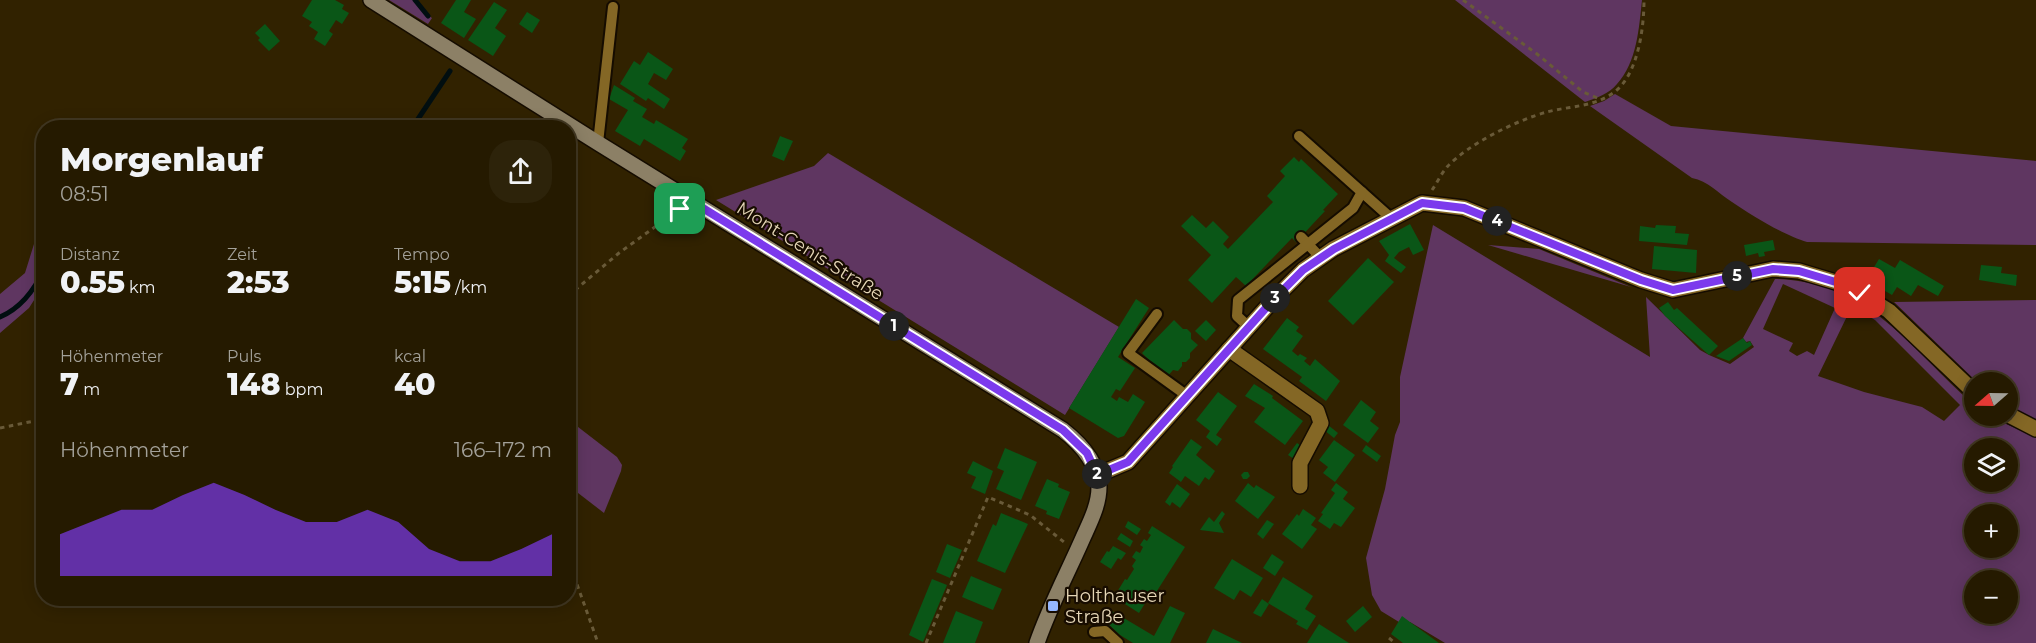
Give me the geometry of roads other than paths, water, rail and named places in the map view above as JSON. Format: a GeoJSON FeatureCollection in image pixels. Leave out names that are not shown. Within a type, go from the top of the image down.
{"type":"FeatureCollection","features":[{"type":"Feature","properties":{"kind":"main road","name":"Mont-Cenis-Straße"},"geometry":{"type":"LineString","coordinates":[[371,0],[561,120]]}},
{"type":"Feature","properties":{"kind":"main road","name":"Mont-Cenis-Straße"},"geometry":{"type":"LineString","coordinates":[[576,129],[1063,430],[1087,453],[1097,475]]}},
{"type":"Feature","properties":{"kind":"main road"},"geometry":{"type":"LineString","coordinates":[[1037,643],[1095,509],[1099,486],[1097,475]]}},
{"type":"Feature","properties":{"kind":"street"},"geometry":{"type":"LineString","coordinates":[[1097,475],[1128,462],[1186,395],[1303,270],[1334,249],[1422,203],[1464,208],[1641,280],[1673,290],[1773,269],[1799,271],[1839,283],[1889,311],[1964,382]]}},
{"type":"Feature","properties":{"kind":"street"},"geometry":{"type":"LineString","coordinates":[[1229,349],[1317,411],[1321,423],[1300,463],[1300,486]]}},
{"type":"Feature","properties":{"kind":"street"},"geometry":{"type":"LineString","coordinates":[[2018,420],[2036,429]]}},
{"type":"Feature","properties":{"kind":"lane"},"geometry":{"type":"LineString","coordinates":[[598,143],[613,7]]}},
{"type":"Feature","properties":{"kind":"lane"},"geometry":{"type":"LineString","coordinates":[[1299,136],[1392,219]]}},
{"type":"Feature","properties":{"kind":"lane"},"geometry":{"type":"LineString","coordinates":[[1249,327],[1237,316],[1238,300],[1304,240],[1353,208],[1362,192]]}},
{"type":"Feature","properties":{"kind":"lane"},"geometry":{"type":"LineString","coordinates":[[1304,240],[1322,258]]}},
{"type":"Feature","properties":{"kind":"lane"},"geometry":{"type":"LineString","coordinates":[[1157,314],[1128,353],[1186,395]]}},
{"type":"Feature","properties":{"kind":"lane"},"geometry":{"type":"LineString","coordinates":[[1094,632],[1105,631],[1118,643]]}},
{"type":"Feature","properties":{"kind":"waterway"},"geometry":{"type":"LineString","coordinates":[[415,0],[428,16]]}},
{"type":"Feature","properties":{"kind":"waterway"},"geometry":{"type":"LineString","coordinates":[[417,120],[450,71]]}},
{"type":"Feature","properties":{"kind":"waterway"},"geometry":{"type":"LineString","coordinates":[[0,317],[14,309],[36,284]]}},
{"type":"Feature","properties":{"kind":"place","name":"Holthauser Straße"},"geometry":{"type":"Point","coordinates":[1053,606]}}]}
